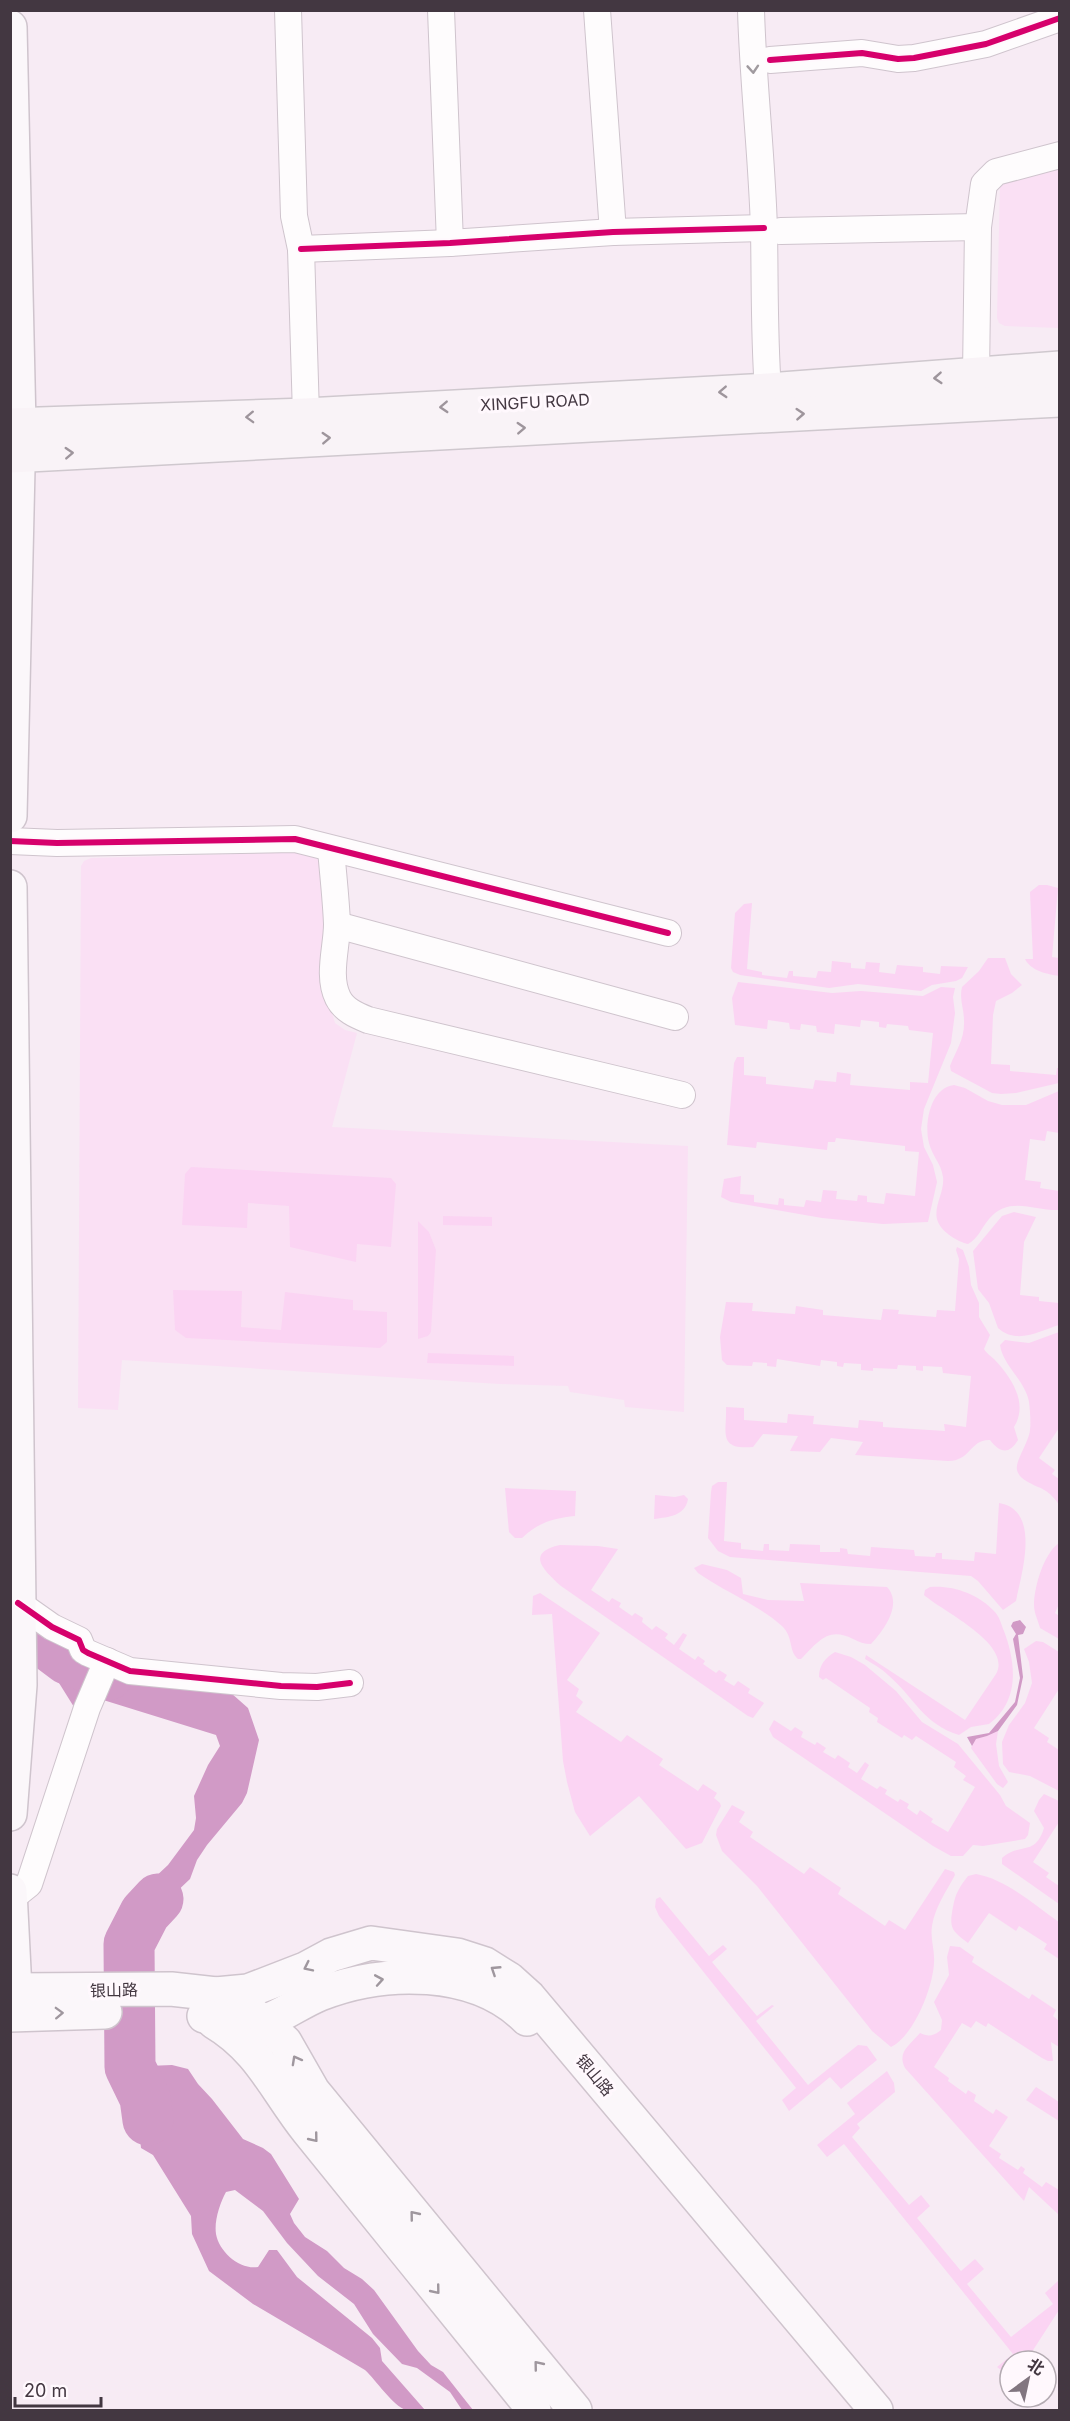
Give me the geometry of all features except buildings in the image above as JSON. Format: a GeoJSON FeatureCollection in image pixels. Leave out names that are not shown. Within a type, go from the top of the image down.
{"type":"FeatureCollection","features":[{"type":"Feature","properties":{"kind":"main road"},"geometry":{"type":"LineString","coordinates":[[10,27],[14,441],[10,816]]}},
{"type":"Feature","properties":{"kind":"main road","name":"XINGFU ROAD"},"geometry":{"type":"LineString","coordinates":[[14,441],[306,415],[775,390],[1059,368]]}},
{"type":"Feature","properties":{"kind":"main road","name":"XINGFU ROAD"},"geometry":{"type":"LineString","coordinates":[[14,441],[313,439],[1059,400]]}},
{"type":"Feature","properties":{"kind":"main road"},"geometry":{"type":"LineString","coordinates":[[10,887],[20,1685],[10,1814]]}},
{"type":"Feature","properties":{"kind":"main road"},"geometry":{"type":"LineString","coordinates":[[11,1892],[12,2008]]}},
{"type":"Feature","properties":{"kind":"main road","name":"银山路"},"geometry":{"type":"LineString","coordinates":[[210,2005],[305,1969],[331,1955],[371,1943],[457,1955],[485,1964],[509,1979],[529,1997],[876,2410]]}},
{"type":"Feature","properties":{"kind":"main road","name":"银山路"},"geometry":{"type":"LineString","coordinates":[[263,2021],[326,1992],[350,1984],[398,1977],[429,1978],[461,1983],[514,2006],[535,2027],[852,2410]]}},
{"type":"Feature","properties":{"kind":"main road","name":"银山路"},"geometry":{"type":"LineString","coordinates":[[12,2008],[106,2001],[168,2000],[210,2005],[243,2005],[285,2042],[313,2091],[575,2410]]}},
{"type":"Feature","properties":{"kind":"main road","name":"银山路"},"geometry":{"type":"LineString","coordinates":[[210,2005],[228,2030],[264,2066],[301,2122],[534,2410]]}},
{"type":"Feature","properties":{"kind":"street"},"geometry":{"type":"LineString","coordinates":[[288,10],[294,216],[301,249],[306,415]]}},
{"type":"Feature","properties":{"kind":"street"},"geometry":{"type":"LineString","coordinates":[[441,10],[450,243]]}},
{"type":"Feature","properties":{"kind":"street"},"geometry":{"type":"LineString","coordinates":[[597,10],[613,232]]}},
{"type":"Feature","properties":{"kind":"street"},"geometry":{"type":"LineString","coordinates":[[752,10],[753,60],[772,230]]}},
{"type":"Feature","properties":{"kind":"street"},"geometry":{"type":"LineString","coordinates":[[769,10],[772,230],[778,347],[775,390]]}},
{"type":"Feature","properties":{"kind":"street"},"geometry":{"type":"LineString","coordinates":[[770,60],[862,53],[898,59],[914,58],[987,44],[1059,18]]}},
{"type":"Feature","properties":{"kind":"street"},"geometry":{"type":"LineString","coordinates":[[976,375],[978,227],[984,184],[996,172],[1059,155]]}},
{"type":"Feature","properties":{"kind":"street"},"geometry":{"type":"LineString","coordinates":[[301,249],[450,243],[613,232],[978,227]]}},
{"type":"Feature","properties":{"kind":"street"},"geometry":{"type":"LineString","coordinates":[[10,841],[57,843],[295,839],[669,933]]}},
{"type":"Feature","properties":{"kind":"street"},"geometry":{"type":"LineString","coordinates":[[331,849],[337,925],[333,976],[338,997],[344,1007],[368,1020],[682,1095]]}},
{"type":"Feature","properties":{"kind":"street"},"geometry":{"type":"LineString","coordinates":[[337,925],[675,1017]]}},
{"type":"Feature","properties":{"kind":"street"},"geometry":{"type":"LineString","coordinates":[[18,1603],[44,1622],[79,1640],[83,1650],[130,1671],[281,1686],[317,1687],[350,1683]]}},
{"type":"Feature","properties":{"kind":"street"},"geometry":{"type":"LineString","coordinates":[[11,1892],[19,1892],[29,1884],[87,1708],[107,1661]]}},
{"type":"Feature","properties":{"kind":"shaded area"},"geometry":{"type":"Polygon","coordinates":[[[1059,166],[1059,328],[1005,326],[999,323],[997,318],[1000,186],[1004,181],[1059,166]]]}},
{"type":"Feature","properties":{"kind":"shaded area"},"geometry":{"type":"Polygon","coordinates":[[[321,853],[324,945],[330,1006],[335,1023],[345,1030],[357,1033],[332,1127],[688,1146],[684,1412],[625,1407],[624,1400],[570,1392],[568,1386],[499,1384],[122,1360],[118,1410],[78,1408],[81,866],[84,861],[91,858],[321,853]]]}},
{"type":"Feature","properties":{"kind":"shaded area"},"geometry":{"type":"Polygon","coordinates":[[[1039,885],[1058,888],[1052,957],[1059,958],[1059,976],[1035,969],[1025,959],[1033,959],[1030,892],[1039,885]]]}},
{"type":"Feature","properties":{"kind":"shaded area"},"geometry":{"type":"Polygon","coordinates":[[[752,903],[747,969],[762,972],[762,975],[787,978],[789,971],[793,971],[793,976],[816,978],[818,971],[831,972],[832,961],[851,963],[851,968],[865,969],[866,962],[880,963],[879,972],[895,974],[897,965],[923,967],[923,972],[940,974],[941,966],[968,967],[962,978],[932,985],[921,991],[858,984],[829,988],[740,975],[733,972],[731,968],[735,913],[744,904],[752,903]]]}},
{"type":"Feature","properties":{"kind":"shaded area"},"geometry":{"type":"Polygon","coordinates":[[[988,958],[1005,958],[1011,974],[1022,985],[996,1001],[993,1015],[991,1064],[1010,1065],[1010,1071],[1056,1075],[1057,1068],[1059,1068],[1059,1083],[1016,1093],[992,1093],[951,1071],[950,1066],[962,1039],[964,1027],[962,987],[979,971],[988,958]]]}},
{"type":"Feature","properties":{"kind":"shaded area"},"geometry":{"type":"Polygon","coordinates":[[[738,982],[832,993],[861,991],[923,996],[941,987],[955,988],[953,997],[955,1013],[951,1043],[924,1109],[921,1129],[924,1147],[933,1165],[937,1182],[928,1222],[883,1224],[822,1218],[731,1202],[721,1197],[724,1179],[741,1176],[740,1194],[754,1195],[754,1202],[778,1205],[779,1198],[784,1199],[784,1205],[804,1207],[806,1200],[821,1202],[823,1190],[837,1191],[836,1199],[857,1201],[858,1195],[867,1196],[867,1202],[884,1204],[886,1193],[915,1196],[919,1152],[905,1151],[905,1146],[836,1138],[835,1142],[828,1142],[827,1150],[757,1142],[756,1148],[727,1145],[734,1063],[737,1057],[744,1057],[744,1075],[766,1077],[766,1084],[813,1089],[815,1080],[836,1082],[837,1072],[851,1074],[850,1085],[910,1090],[910,1082],[928,1083],[933,1033],[909,1030],[908,1026],[887,1024],[886,1028],[879,1027],[879,1022],[861,1020],[860,1027],[835,1024],[834,1034],[817,1032],[816,1026],[801,1024],[800,1030],[790,1029],[789,1023],[768,1020],[767,1029],[735,1025],[732,998],[738,982]]]}},
{"type":"Feature","properties":{"kind":"shaded area"},"geometry":{"type":"Polygon","coordinates":[[[954,1085],[1002,1105],[1026,1105],[1059,1091],[1059,1133],[1047,1131],[1045,1141],[1030,1139],[1025,1180],[1041,1182],[1040,1188],[1059,1191],[1059,1210],[1022,1206],[1005,1208],[989,1219],[968,1244],[955,1239],[943,1229],[938,1222],[937,1211],[943,1177],[930,1148],[927,1126],[934,1100],[939,1093],[954,1085]]]}},
{"type":"Feature","properties":{"kind":"shaded area"},"geometry":{"type":"Polygon","coordinates":[[[191,1167],[391,1178],[396,1184],[391,1247],[357,1244],[356,1262],[290,1247],[289,1206],[248,1203],[247,1228],[182,1225],[185,1174],[191,1167]]]}},
{"type":"Feature","properties":{"kind":"shaded area"},"geometry":{"type":"Polygon","coordinates":[[[1014,1212],[1036,1217],[1024,1242],[1020,1295],[1039,1297],[1039,1301],[1059,1303],[1059,1325],[1020,1336],[1013,1336],[998,1328],[989,1303],[978,1289],[973,1251],[1002,1216],[1014,1212]]]}},
{"type":"Feature","properties":{"kind":"shaded area"},"geometry":{"type":"Polygon","coordinates":[[[443,1216],[492,1217],[492,1226],[443,1225],[443,1216]]]}},
{"type":"Feature","properties":{"kind":"shaded area"},"geometry":{"type":"Polygon","coordinates":[[[418,1221],[429,1232],[436,1250],[431,1332],[428,1336],[418,1339],[418,1221]]]}},
{"type":"Feature","properties":{"kind":"shaded area"},"geometry":{"type":"Polygon","coordinates":[[[957,1247],[963,1250],[969,1267],[971,1285],[979,1303],[979,1317],[990,1335],[984,1349],[1012,1382],[1019,1400],[1020,1409],[1014,1427],[1018,1440],[1015,1445],[1008,1450],[1001,1450],[990,1440],[983,1441],[961,1458],[948,1461],[855,1455],[863,1442],[831,1438],[820,1452],[790,1451],[798,1436],[763,1434],[753,1447],[734,1446],[729,1442],[725,1431],[726,1407],[744,1408],[744,1420],[787,1423],[788,1414],[814,1416],[813,1424],[858,1428],[859,1420],[883,1422],[883,1427],[945,1431],[944,1424],[966,1427],[971,1376],[943,1373],[942,1367],[923,1366],[923,1371],[916,1370],[916,1366],[898,1365],[897,1369],[873,1368],[873,1371],[861,1370],[861,1364],[844,1363],[843,1367],[837,1366],[837,1362],[821,1360],[820,1366],[777,1359],[776,1367],[767,1366],[767,1363],[753,1362],[752,1366],[727,1365],[722,1360],[720,1337],[726,1302],[753,1303],[752,1311],[795,1314],[796,1306],[823,1310],[823,1315],[881,1320],[883,1309],[899,1310],[898,1314],[936,1317],[937,1310],[955,1311],[959,1259],[957,1247]]]}},
{"type":"Feature","properties":{"kind":"shaded area"},"geometry":{"type":"Polygon","coordinates":[[[173,1290],[242,1291],[241,1327],[281,1330],[285,1292],[353,1300],[353,1310],[387,1312],[387,1342],[380,1348],[186,1338],[175,1330],[173,1290]]]}},
{"type":"Feature","properties":{"kind":"shaded area"},"geometry":{"type":"Polygon","coordinates":[[[1059,1332],[1059,1428],[1039,1458],[1055,1470],[1052,1474],[1059,1479],[1059,1505],[1048,1493],[1022,1478],[1017,1470],[1030,1430],[1029,1402],[1023,1387],[1005,1360],[1000,1345],[1005,1340],[1029,1343],[1059,1332]]]}},
{"type":"Feature","properties":{"kind":"shaded area"},"geometry":{"type":"Polygon","coordinates":[[[428,1353],[514,1356],[514,1366],[427,1363],[428,1353]]]}},
{"type":"Feature","properties":{"kind":"shaded area"},"geometry":{"type":"Polygon","coordinates":[[[718,1482],[727,1482],[724,1541],[741,1543],[741,1549],[763,1551],[764,1544],[769,1544],[769,1550],[789,1551],[790,1544],[820,1545],[820,1552],[840,1552],[840,1548],[847,1549],[848,1554],[870,1556],[871,1547],[914,1550],[915,1556],[935,1557],[936,1553],[942,1553],[942,1559],[974,1561],[975,1552],[996,1554],[999,1503],[1012,1508],[1020,1518],[1025,1530],[1026,1545],[1016,1601],[1003,1610],[971,1576],[730,1557],[718,1551],[708,1538],[712,1486],[718,1482]]]}},
{"type":"Feature","properties":{"kind":"shaded area"},"geometry":{"type":"Polygon","coordinates":[[[505,1488],[576,1491],[575,1516],[546,1522],[522,1538],[515,1538],[509,1532],[505,1488]]]}},
{"type":"Feature","properties":{"kind":"shaded area"},"geometry":{"type":"Polygon","coordinates":[[[655,1495],[675,1497],[684,1495],[688,1499],[684,1509],[680,1512],[654,1519],[655,1495]]]}},
{"type":"Feature","properties":{"kind":"shaded area"},"geometry":{"type":"Polygon","coordinates":[[[1059,1543],[1059,1604],[1055,1613],[1059,1616],[1059,1639],[1040,1628],[1034,1605],[1044,1562],[1059,1543]]]}},
{"type":"Feature","properties":{"kind":"shaded area"},"geometry":{"type":"Polygon","coordinates":[[[560,1545],[618,1549],[591,1590],[609,1602],[612,1598],[621,1603],[619,1607],[632,1616],[635,1613],[643,1618],[642,1622],[652,1630],[656,1626],[668,1634],[665,1638],[674,1645],[683,1633],[687,1635],[679,1649],[695,1660],[698,1656],[705,1661],[703,1664],[716,1673],[719,1670],[727,1675],[724,1680],[734,1686],[738,1681],[750,1689],[748,1693],[764,1703],[753,1718],[561,1586],[544,1569],[540,1558],[549,1548],[560,1545]]]}},
{"type":"Feature","properties":{"kind":"shaded area"},"geometry":{"type":"Polygon","coordinates":[[[702,1564],[727,1570],[741,1578],[743,1594],[768,1600],[804,1601],[800,1583],[887,1587],[893,1601],[890,1617],[871,1644],[862,1643],[844,1635],[830,1635],[798,1659],[793,1652],[786,1630],[782,1626],[762,1611],[698,1573],[694,1568],[702,1564]]]}},
{"type":"Feature","properties":{"kind":"shaded area"},"geometry":{"type":"Polygon","coordinates":[[[930,1587],[956,1589],[973,1595],[988,1605],[999,1618],[1011,1656],[1013,1681],[1011,1693],[999,1715],[989,1724],[971,1727],[959,1735],[936,1724],[897,1683],[865,1659],[866,1655],[965,1720],[996,1674],[999,1663],[994,1651],[973,1629],[924,1595],[925,1590],[930,1587]]]}},
{"type":"Feature","properties":{"kind":"shaded area"},"geometry":{"type":"Polygon","coordinates":[[[540,1593],[600,1633],[567,1680],[579,1689],[576,1696],[583,1702],[576,1712],[621,1742],[627,1735],[663,1759],[659,1765],[698,1791],[703,1784],[717,1793],[714,1798],[721,1806],[702,1843],[686,1849],[639,1796],[590,1836],[575,1812],[563,1761],[552,1614],[532,1615],[533,1596],[540,1593]]]}},
{"type":"Feature","properties":{"kind":"shaded area"},"geometry":{"type":"Polygon","coordinates":[[[1020,1620],[1026,1627],[1023,1634],[1018,1635],[1023,1677],[1017,1705],[998,1731],[976,1739],[972,1746],[967,1737],[989,1733],[1015,1702],[1020,1678],[1013,1639],[1016,1634],[1011,1626],[1013,1622],[1020,1620]]]}},
{"type":"Feature","properties":{"kind":"shaded area"},"geometry":{"type":"Polygon","coordinates":[[[46,1635],[99,1661],[74,1707],[59,1683],[44,1666],[46,1635]]]}},
{"type":"Feature","properties":{"kind":"shaded area"},"geometry":{"type":"Polygon","coordinates":[[[1036,1641],[1043,1642],[1059,1652],[1059,1689],[1034,1728],[1049,1738],[1047,1742],[1059,1750],[1059,1791],[1030,1776],[1009,1772],[1003,1764],[1002,1742],[1009,1725],[1025,1703],[1032,1683],[1029,1662],[1024,1649],[1036,1641]]]}},
{"type":"Feature","properties":{"kind":"shaded area"},"geometry":{"type":"Polygon","coordinates":[[[835,1652],[865,1665],[896,1691],[922,1722],[958,1744],[1000,1795],[1006,1806],[1030,1823],[1025,1839],[983,1846],[973,1845],[963,1856],[951,1856],[773,1737],[769,1729],[774,1720],[791,1731],[795,1727],[803,1732],[801,1737],[815,1745],[817,1742],[826,1748],[823,1752],[835,1759],[838,1755],[850,1763],[848,1767],[857,1773],[865,1762],[869,1765],[861,1779],[877,1789],[880,1786],[887,1790],[885,1794],[898,1802],[900,1799],[909,1804],[907,1808],[917,1815],[920,1810],[933,1819],[931,1822],[948,1832],[975,1787],[963,1780],[966,1776],[954,1767],[956,1762],[916,1736],[912,1740],[904,1735],[902,1738],[877,1722],[878,1718],[869,1712],[870,1708],[826,1678],[823,1680],[819,1677],[823,1662],[835,1652]]]}},
{"type":"Feature","properties":{"kind":"shaded area"},"geometry":{"type":"Polygon","coordinates":[[[123,1677],[231,1693],[248,1708],[259,1740],[247,1793],[242,1803],[207,1845],[197,1860],[190,1879],[152,1915],[139,1947],[145,1960],[116,1960],[110,1955],[106,1945],[113,1943],[121,1933],[137,1894],[168,1865],[194,1830],[196,1818],[194,1796],[208,1765],[220,1746],[216,1735],[100,1699],[107,1684],[123,1677]]]}},
{"type":"Feature","properties":{"kind":"shaded area"},"geometry":{"type":"Polygon","coordinates":[[[998,1731],[996,1744],[999,1766],[1008,1782],[1003,1788],[997,1784],[971,1748],[975,1739],[998,1731]]]}},
{"type":"Feature","properties":{"kind":"shaded area"},"geometry":{"type":"Polygon","coordinates":[[[1044,1794],[1059,1801],[1059,1822],[1033,1862],[1049,1873],[1046,1877],[1059,1886],[1059,1904],[1002,1864],[1002,1858],[1009,1853],[1032,1846],[1040,1837],[1044,1828],[1034,1811],[1044,1794]]]}},
{"type":"Feature","properties":{"kind":"shaded area"},"geometry":{"type":"Polygon","coordinates":[[[732,1805],[745,1812],[739,1822],[753,1832],[750,1837],[804,1874],[810,1867],[841,1888],[838,1894],[885,1926],[889,1920],[905,1930],[945,1869],[954,1872],[955,1875],[933,1919],[934,1963],[926,1997],[907,2033],[891,2047],[872,2031],[757,1886],[722,1851],[716,1835],[717,1829],[732,1805]]]}},
{"type":"Feature","properties":{"kind":"shaded area"},"geometry":{"type":"Polygon","coordinates":[[[976,1874],[1009,1887],[1059,1922],[1059,1959],[1044,1949],[1047,1944],[1019,1926],[1016,1931],[989,1913],[968,1943],[958,1935],[952,1924],[955,1898],[968,1876],[976,1874]]]}},
{"type":"Feature","properties":{"kind":"shaded area"},"geometry":{"type":"Polygon","coordinates":[[[660,1897],[709,1956],[723,1945],[727,1949],[712,1962],[757,2016],[772,2005],[774,2006],[756,2021],[808,2085],[858,2045],[867,2046],[877,2060],[841,2089],[830,2077],[789,2111],[782,2100],[796,2088],[659,1916],[655,1907],[656,1899],[660,1897]]]}},
{"type":"Feature","properties":{"kind":"shaded area"},"geometry":{"type":"Polygon","coordinates":[[[950,1946],[960,1947],[974,1957],[972,1962],[1029,1999],[1032,1994],[1056,2010],[1053,2016],[1059,2021],[1059,2047],[1051,2042],[1053,2061],[1042,2058],[988,2023],[986,2027],[976,2021],[971,2028],[962,2023],[934,2067],[966,2094],[968,2090],[976,2095],[974,2101],[993,2114],[996,2109],[1008,2117],[989,2146],[1001,2154],[999,2158],[1018,2170],[1021,2166],[1025,2169],[1023,2173],[1042,2187],[1046,2182],[1059,2190],[1059,2215],[1029,2187],[1024,2201],[905,2068],[903,2053],[920,2033],[931,2035],[941,2030],[942,2020],[934,2002],[949,1975],[947,1957],[950,1946]]]}},
{"type":"Feature","properties":{"kind":"shaded area"},"geometry":{"type":"Polygon","coordinates":[[[116,2043],[148,2066],[172,2065],[188,2069],[243,2139],[271,2154],[299,2199],[290,2214],[305,2237],[327,2251],[344,2268],[374,2290],[418,2351],[431,2365],[443,2372],[473,2410],[462,2410],[450,2392],[417,2368],[402,2364],[373,2334],[354,2304],[318,2276],[287,2243],[263,2211],[235,2190],[226,2192],[216,2224],[218,2241],[226,2253],[244,2266],[258,2267],[269,2250],[277,2250],[297,2277],[372,2338],[380,2348],[382,2361],[425,2410],[410,2411],[401,2408],[365,2370],[253,2304],[209,2271],[192,2234],[191,2216],[153,2155],[141,2148],[134,2108],[116,2043]]]}},
{"type":"Feature","properties":{"kind":"shaded area"},"geometry":{"type":"Polygon","coordinates":[[[887,2071],[894,2083],[895,2092],[857,2124],[860,2128],[852,2137],[909,2205],[921,2195],[930,2206],[917,2218],[961,2271],[975,2259],[984,2269],[967,2284],[1011,2337],[1053,2304],[1045,2293],[1059,2280],[1059,2310],[1034,2349],[1009,2349],[844,2144],[827,2157],[817,2145],[855,2114],[847,2103],[887,2071]]]}},
{"type":"Feature","properties":{"kind":"shaded area"},"geometry":{"type":"Polygon","coordinates":[[[1036,2087],[1059,2102],[1059,2121],[1026,2100],[1036,2087]]]}},
{"type":"Feature","properties":{"kind":"waterway"},"geometry":{"type":"LineString","coordinates":[[10,1616],[67,1659],[108,1675]]}},
{"type":"Feature","properties":{"kind":"waterway"},"geometry":{"type":"LineString","coordinates":[[148,2120],[145,2098],[130,2067],[129,1944],[145,1913],[158,1899]]}},
{"type":"Feature","properties":{"kind":"cycle path"},"geometry":{"type":"LineString","coordinates":[[770,60],[862,53],[898,59],[914,58],[986,44],[1060,18]]}},
{"type":"Feature","properties":{"kind":"cycle path"},"geometry":{"type":"LineString","coordinates":[[301,249],[450,243],[613,232],[764,228]]}},
{"type":"Feature","properties":{"kind":"cycle path"},"geometry":{"type":"LineString","coordinates":[[10,841],[57,843],[295,839],[668,933]]}},
{"type":"Feature","properties":{"kind":"cycle path"},"geometry":{"type":"LineString","coordinates":[[18,1603],[52,1627],[79,1640],[83,1650],[130,1671],[281,1686],[317,1687],[350,1683]]}}]}
